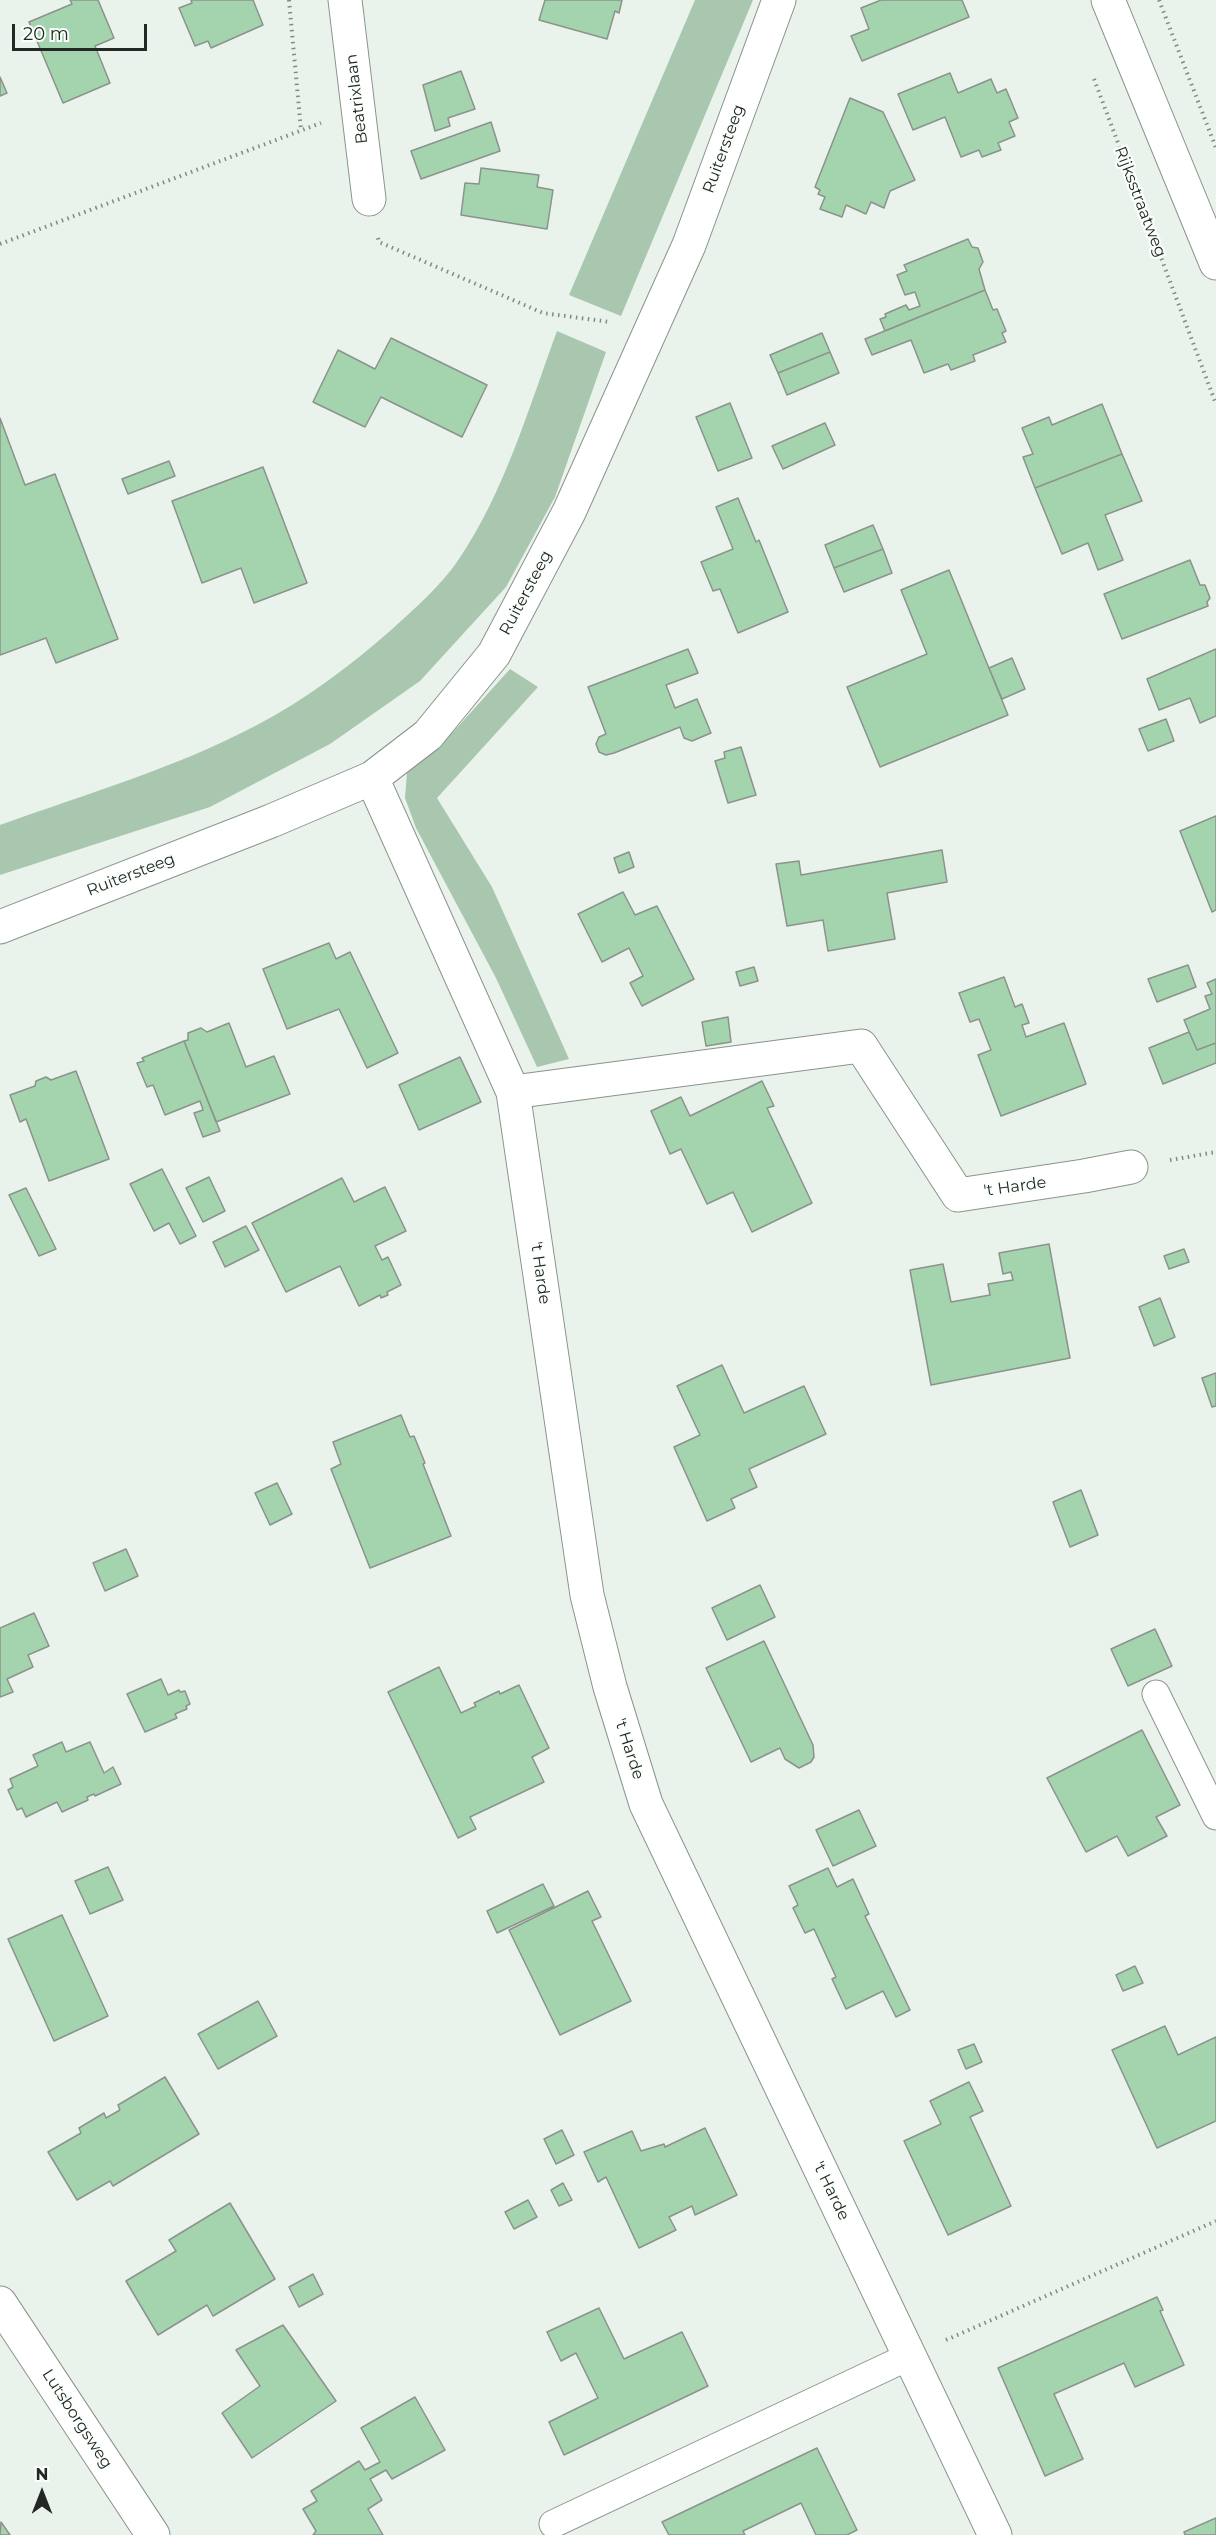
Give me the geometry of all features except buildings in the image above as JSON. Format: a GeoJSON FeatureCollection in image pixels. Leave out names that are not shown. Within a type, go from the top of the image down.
{"type":"FeatureCollection","features":[{"type":"Feature","properties":{"kind":"street","name":"Beatrixlaan"},"geometry":{"type":"LineString","coordinates":[[345,0],[369,199]]}},
{"type":"Feature","properties":{"kind":"street","name":"Ruitersteeg"},"geometry":{"type":"LineString","coordinates":[[0,927],[271,821],[372,778],[428,735],[494,654],[568,512],[689,245],[779,0]]}},
{"type":"Feature","properties":{"kind":"street"},"geometry":{"type":"LineString","coordinates":[[1108,0],[1216,263]]}},
{"type":"Feature","properties":{"kind":"street","name":"'t Harde"},"geometry":{"type":"LineString","coordinates":[[372,778],[513,1092],[587,1595],[616,1708],[646,1804],[995,2535]]}},
{"type":"Feature","properties":{"kind":"street","name":"'t Harde"},"geometry":{"type":"LineString","coordinates":[[513,1092],[861,1046],[958,1195],[1131,1167]]}},
{"type":"Feature","properties":{"kind":"street","name":"Lutsborgsweg"},"geometry":{"type":"LineString","coordinates":[[0,2302],[153,2535]]}},
{"type":"Feature","properties":{"kind":"lane"},"geometry":{"type":"LineString","coordinates":[[1156,1694],[1216,1816]]}},
{"type":"Feature","properties":{"kind":"lane"},"geometry":{"type":"LineString","coordinates":[[553,2524],[910,2356]]}},
{"type":"Feature","properties":{"kind":"path"},"geometry":{"type":"LineString","coordinates":[[289,0],[301,130]]}},
{"type":"Feature","properties":{"kind":"path"},"geometry":{"type":"LineString","coordinates":[[1159,0],[1216,149]]}},
{"type":"Feature","properties":{"kind":"path","name":"Rijksstraatweg"},"geometry":{"type":"LineString","coordinates":[[1093,76],[1216,405]]}},
{"type":"Feature","properties":{"kind":"path"},"geometry":{"type":"LineString","coordinates":[[0,244],[358,109]]}},
{"type":"Feature","properties":{"kind":"path"},"geometry":{"type":"LineString","coordinates":[[369,199],[379,242],[543,313],[653,328]]}},
{"type":"Feature","properties":{"kind":"path"},"geometry":{"type":"LineString","coordinates":[[1131,1167],[1216,1152]]}},
{"type":"Feature","properties":{"kind":"path"},"geometry":{"type":"LineString","coordinates":[[910,2356],[1216,2221]]}},
{"type":"Feature","properties":{"kind":"green space"},"geometry":{"type":"Polygon","coordinates":[[[695,0],[753,0],[621,316],[569,295],[695,0]]]}},
{"type":"Feature","properties":{"kind":"green space"},"geometry":{"type":"Polygon","coordinates":[[[557,331],[606,352],[555,497],[506,587],[420,681],[330,744],[210,807],[0,875],[0,825],[163,767],[257,725],[310,694],[343,670],[427,597],[459,559],[490,505],[515,448],[557,331]]]}},
{"type":"Feature","properties":{"kind":"green space"},"geometry":{"type":"Polygon","coordinates":[[[510,669],[538,687],[437,798],[492,887],[569,1059],[537,1067],[496,978],[416,828],[405,798],[407,773],[454,731],[510,669]]]}}]}
